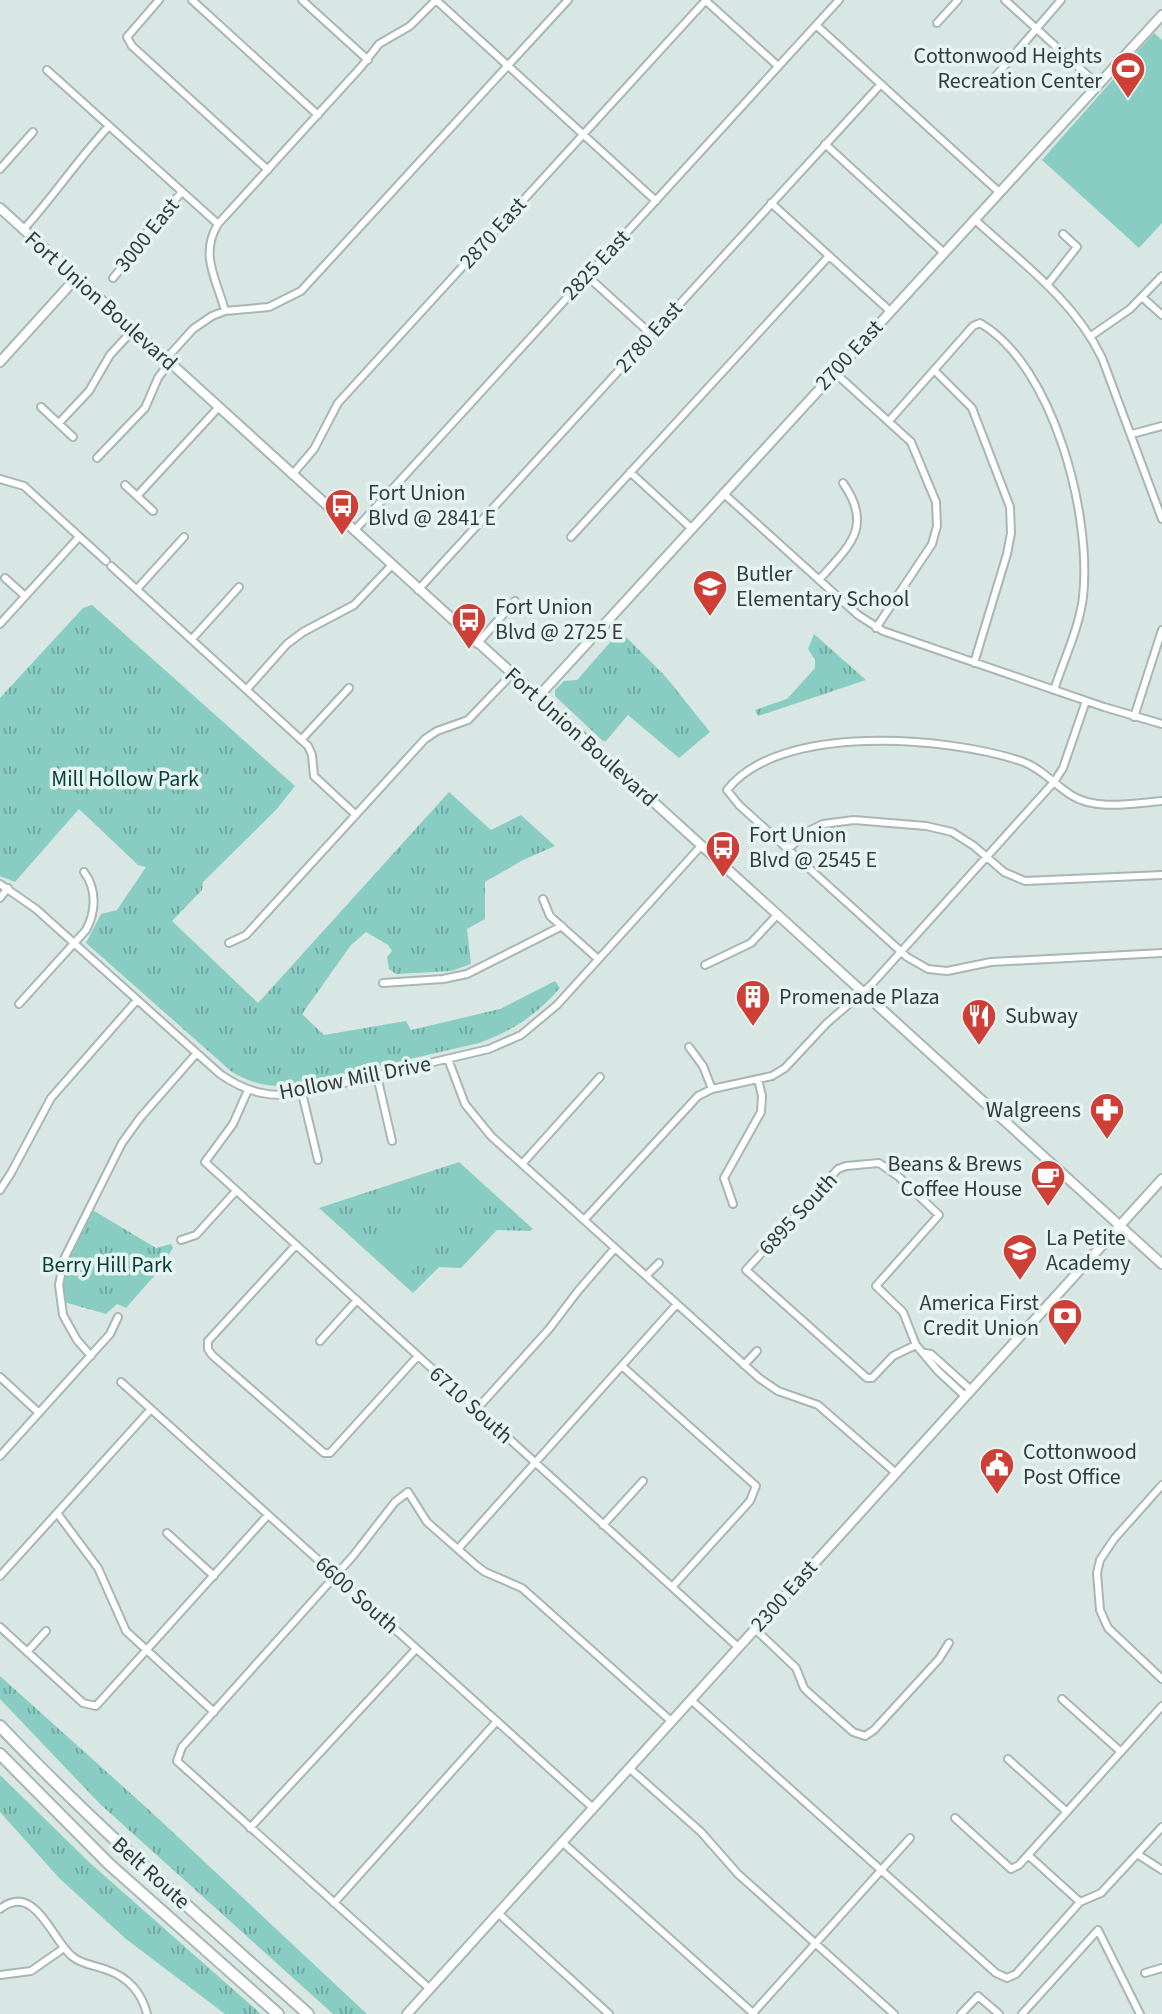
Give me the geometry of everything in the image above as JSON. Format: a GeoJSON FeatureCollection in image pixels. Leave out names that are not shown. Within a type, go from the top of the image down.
{"type":"FeatureCollection","features":[{"type":"Feature","properties":{"kind":"highway","name":"Belt Route"},"geometry":{"type":"LineString","coordinates":[[0,1726],[54,1783],[125,1850],[308,2014]]}},
{"type":"Feature","properties":{"kind":"highway","name":"Belt Route"},"geometry":{"type":"LineString","coordinates":[[0,1754],[109,1864],[278,2014]]}},
{"type":"Feature","properties":{"kind":"street"},"geometry":{"type":"LineString","coordinates":[[159,0],[127,37],[132,46],[268,170]]}},
{"type":"Feature","properties":{"kind":"street"},"geometry":{"type":"LineString","coordinates":[[192,0],[318,115]]}},
{"type":"Feature","properties":{"kind":"street"},"geometry":{"type":"LineString","coordinates":[[302,0],[368,60]]}},
{"type":"Feature","properties":{"kind":"street"},"geometry":{"type":"LineString","coordinates":[[225,311],[208,256],[212,233],[218,224],[375,49],[417,20],[436,0],[656,201]]}},
{"type":"Feature","properties":{"kind":"street"},"geometry":{"type":"LineString","coordinates":[[97,458],[145,408],[167,362],[193,329],[225,311],[269,307],[301,291],[568,0]]}},
{"type":"Feature","properties":{"kind":"street"},"geometry":{"type":"LineString","coordinates":[[706,0],[778,66]]}},
{"type":"Feature","properties":{"kind":"street","name":"2870 East"},"geometry":{"type":"LineString","coordinates":[[292,475],[314,449],[338,403],[706,0]]}},
{"type":"Feature","properties":{"kind":"street","name":"2825 East"},"geometry":{"type":"LineString","coordinates":[[354,531],[839,0]]}},
{"type":"Feature","properties":{"kind":"street"},"geometry":{"type":"LineString","coordinates":[[937,23],[958,0]]}},
{"type":"Feature","properties":{"kind":"street"},"geometry":{"type":"LineString","coordinates":[[1005,0],[1098,85]]}},
{"type":"Feature","properties":{"kind":"street"},"geometry":{"type":"LineString","coordinates":[[995,77],[1061,0]]}},
{"type":"Feature","properties":{"kind":"street","name":"2700 East"},"geometry":{"type":"LineString","coordinates":[[537,698],[1162,15]]}},
{"type":"Feature","properties":{"kind":"street"},"geometry":{"type":"LineString","coordinates":[[816,25],[999,192]]}},
{"type":"Feature","properties":{"kind":"street"},"geometry":{"type":"LineString","coordinates":[[47,70],[218,224]]}},
{"type":"Feature","properties":{"kind":"street","name":"2780 East"},"geometry":{"type":"LineString","coordinates":[[418,590],[881,84]]}},
{"type":"Feature","properties":{"kind":"street"},"geometry":{"type":"LineString","coordinates":[[23,230],[57,192],[73,165],[109,126]]}},
{"type":"Feature","properties":{"kind":"street"},"geometry":{"type":"LineString","coordinates":[[0,169],[33,132]]}},
{"type":"Feature","properties":{"kind":"street"},"geometry":{"type":"LineString","coordinates":[[825,144],[943,252]]}},
{"type":"Feature","properties":{"kind":"street","name":"3000 East"},"geometry":{"type":"LineString","coordinates":[[113,278],[151,226],[182,192]]}},
{"type":"Feature","properties":{"kind":"street"},"geometry":{"type":"LineString","coordinates":[[771,203],[890,311]]}},
{"type":"Feature","properties":{"kind":"street","name":"Fort Union Boulevard"},"geometry":{"type":"LineString","coordinates":[[0,208],[1162,1264]]}},
{"type":"Feature","properties":{"kind":"street"},"geometry":{"type":"LineString","coordinates":[[974,219],[1069,306],[1091,336],[1159,497],[1162,519]]}},
{"type":"Feature","properties":{"kind":"street"},"geometry":{"type":"LineString","coordinates":[[1047,285],[1077,247],[1063,234]]}},
{"type":"Feature","properties":{"kind":"street"},"geometry":{"type":"LineString","coordinates":[[571,537],[829,256]]}},
{"type":"Feature","properties":{"kind":"street"},"geometry":{"type":"LineString","coordinates":[[586,275],[651,334]]}},
{"type":"Feature","properties":{"kind":"street"},"geometry":{"type":"LineString","coordinates":[[1091,336],[1142,297],[1162,276]]}},
{"type":"Feature","properties":{"kind":"street"},"geometry":{"type":"LineString","coordinates":[[0,362],[76,278]]}},
{"type":"Feature","properties":{"kind":"street"},"geometry":{"type":"LineString","coordinates":[[1142,297],[1162,315]]}},
{"type":"Feature","properties":{"kind":"street"},"geometry":{"type":"LineString","coordinates":[[889,421],[973,326],[980,323],[1018,355],[1035,379],[1068,464],[1080,510],[1083,593],[1080,613],[1054,690]]}},
{"type":"Feature","properties":{"kind":"street"},"geometry":{"type":"LineString","coordinates":[[59,423],[89,391],[110,355],[133,330]]}},
{"type":"Feature","properties":{"kind":"street"},"geometry":{"type":"LineString","coordinates":[[934,370],[972,408],[1010,507],[1011,533],[1005,560],[974,663]]}},
{"type":"Feature","properties":{"kind":"street"},"geometry":{"type":"LineString","coordinates":[[834,372],[911,442],[936,502],[937,526],[930,550],[876,628]]}},
{"type":"Feature","properties":{"kind":"street"},"geometry":{"type":"LineString","coordinates":[[41,407],[73,437]]}},
{"type":"Feature","properties":{"kind":"street"},"geometry":{"type":"LineString","coordinates":[[137,496],[218,408]]}},
{"type":"Feature","properties":{"kind":"street"},"geometry":{"type":"LineString","coordinates":[[1132,434],[1162,426]]}},
{"type":"Feature","properties":{"kind":"street"},"geometry":{"type":"LineString","coordinates":[[630,472],[691,528]]}},
{"type":"Feature","properties":{"kind":"street"},"geometry":{"type":"LineString","coordinates":[[0,479],[16,481],[24,486],[247,689],[311,750],[314,776],[356,815]]}},
{"type":"Feature","properties":{"kind":"street"},"geometry":{"type":"LineString","coordinates":[[819,580],[848,547],[856,532],[857,507],[843,483]]}},
{"type":"Feature","properties":{"kind":"street"},"geometry":{"type":"LineString","coordinates":[[125,485],[153,511]]}},
{"type":"Feature","properties":{"kind":"street"},"geometry":{"type":"LineString","coordinates":[[723,493],[876,628],[1162,724]]}},
{"type":"Feature","properties":{"kind":"street"},"geometry":{"type":"LineString","coordinates":[[0,624],[79,537]]}},
{"type":"Feature","properties":{"kind":"street"},"geometry":{"type":"LineString","coordinates":[[137,589],[184,537]]}},
{"type":"Feature","properties":{"kind":"street"},"geometry":{"type":"LineString","coordinates":[[247,689],[287,644],[354,605],[391,566]]}},
{"type":"Feature","properties":{"kind":"street"},"geometry":{"type":"LineString","coordinates":[[5,578],[25,596]]}},
{"type":"Feature","properties":{"kind":"street"},"geometry":{"type":"LineString","coordinates":[[192,639],[239,587]]}},
{"type":"Feature","properties":{"kind":"street"},"geometry":{"type":"LineString","coordinates":[[477,644],[515,601]]}},
{"type":"Feature","properties":{"kind":"street"},"geometry":{"type":"LineString","coordinates":[[1134,717],[1162,630]]}},
{"type":"Feature","properties":{"kind":"street"},"geometry":{"type":"LineString","coordinates":[[229,943],[246,935],[425,739],[437,731],[468,720],[511,675]]}},
{"type":"Feature","properties":{"kind":"street"},"geometry":{"type":"LineString","coordinates":[[301,740],[349,688]]}},
{"type":"Feature","properties":{"kind":"street"},"geometry":{"type":"LineString","coordinates":[[584,1220],[692,1102],[712,1089],[758,1079],[785,1068],[827,1023],[863,993],[1054,782],[1063,768],[1086,701]]}},
{"type":"Feature","properties":{"kind":"street"},"geometry":{"type":"LineString","coordinates":[[1162,801],[1090,803],[1077,799],[1036,768],[1015,759],[932,743],[881,740],[791,752],[735,780],[727,790],[739,805],[919,965],[939,971],[991,962],[1162,953]]}},
{"type":"Feature","properties":{"kind":"street"},"geometry":{"type":"LineString","coordinates":[[788,849],[807,832],[823,824],[854,820],[938,828],[961,837],[1004,872],[1025,881],[1162,875]]}},
{"type":"Feature","properties":{"kind":"street","name":"Hollow Mill Drive"},"geometry":{"type":"LineString","coordinates":[[0,884],[74,943],[220,1074],[248,1090],[280,1096],[489,1049],[521,1035],[546,1016],[701,846]]}},
{"type":"Feature","properties":{"kind":"street"},"geometry":{"type":"LineString","coordinates":[[19,1004],[86,930],[93,911],[93,887],[84,872]]}},
{"type":"Feature","properties":{"kind":"street"},"geometry":{"type":"LineString","coordinates":[[0,898],[8,888]]}},
{"type":"Feature","properties":{"kind":"street"},"geometry":{"type":"LineString","coordinates":[[543,899],[550,916],[598,959]]}},
{"type":"Feature","properties":{"kind":"street"},"geometry":{"type":"LineString","coordinates":[[705,965],[751,943],[777,915]]}},
{"type":"Feature","properties":{"kind":"street"},"geometry":{"type":"LineString","coordinates":[[383,983],[443,979],[467,974],[562,926]]}},
{"type":"Feature","properties":{"kind":"street"},"geometry":{"type":"LineString","coordinates":[[0,1190],[51,1098],[137,1000]]}},
{"type":"Feature","properties":{"kind":"street"},"geometry":{"type":"LineString","coordinates":[[689,1047],[703,1066],[712,1089]]}},
{"type":"Feature","properties":{"kind":"street"},"geometry":{"type":"LineString","coordinates":[[91,1356],[77,1340],[63,1315],[59,1285],[64,1259],[122,1143],[196,1054]]}},
{"type":"Feature","properties":{"kind":"street"},"geometry":{"type":"LineString","coordinates":[[448,1059],[459,1093],[472,1115],[522,1164],[744,1365],[778,1391],[818,1405],[896,1473]]}},
{"type":"Feature","properties":{"kind":"street"},"geometry":{"type":"LineString","coordinates":[[377,1076],[392,1141]]}},
{"type":"Feature","properties":{"kind":"street"},"geometry":{"type":"LineString","coordinates":[[522,1164],[600,1077]]}},
{"type":"Feature","properties":{"kind":"street"},"geometry":{"type":"LineString","coordinates":[[733,1204],[724,1178],[761,1112],[758,1079]]}},
{"type":"Feature","properties":{"kind":"street","name":"6710 South"},"geometry":{"type":"LineString","coordinates":[[248,1090],[233,1124],[205,1162],[738,1647]]}},
{"type":"Feature","properties":{"kind":"street"},"geometry":{"type":"LineString","coordinates":[[302,1093],[318,1160]]}},
{"type":"Feature","properties":{"kind":"street","name":"6895 South"},"geometry":{"type":"LineString","coordinates":[[916,1345],[893,1356],[872,1378],[867,1378],[746,1270],[829,1179],[846,1166],[879,1163],[899,1177],[939,1215],[876,1286],[903,1312],[916,1345],[931,1354],[968,1393]]}},
{"type":"Feature","properties":{"kind":"street","name":"2300 East"},"geometry":{"type":"LineString","coordinates":[[407,2014],[1162,1179]]}},
{"type":"Feature","properties":{"kind":"street"},"geometry":{"type":"LineString","coordinates":[[181,1240],[196,1235],[236,1191]]}},
{"type":"Feature","properties":{"kind":"street"},"geometry":{"type":"LineString","coordinates":[[296,1245],[208,1341],[208,1349],[317,1450],[330,1453],[417,1357]]}},
{"type":"Feature","properties":{"kind":"street"},"geometry":{"type":"LineString","coordinates":[[476,1410],[549,1329],[615,1248]]}},
{"type":"Feature","properties":{"kind":"street"},"geometry":{"type":"LineString","coordinates":[[646,1276],[659,1263]]}},
{"type":"Feature","properties":{"kind":"street"},"geometry":{"type":"LineString","coordinates":[[320,1341],[357,1300]]}},
{"type":"Feature","properties":{"kind":"street"},"geometry":{"type":"LineString","coordinates":[[458,1549],[677,1304]]}},
{"type":"Feature","properties":{"kind":"street"},"geometry":{"type":"LineString","coordinates":[[0,1456],[110,1334],[118,1317]]}},
{"type":"Feature","properties":{"kind":"street"},"geometry":{"type":"LineString","coordinates":[[744,1365],[757,1351]]}},
{"type":"Feature","properties":{"kind":"street"},"geometry":{"type":"LineString","coordinates":[[622,1366],[756,1486],[750,1501],[672,1587]]}},
{"type":"Feature","properties":{"kind":"street"},"geometry":{"type":"LineString","coordinates":[[0,1377],[39,1413]]}},
{"type":"Feature","properties":{"kind":"street","name":"6600 South"},"geometry":{"type":"LineString","coordinates":[[121,1382],[593,1808]]}},
{"type":"Feature","properties":{"kind":"street"},"geometry":{"type":"LineString","coordinates":[[0,1576],[151,1409]]}},
{"type":"Feature","properties":{"kind":"street"},"geometry":{"type":"LineString","coordinates":[[603,1525],[643,1481]]}},
{"type":"Feature","properties":{"kind":"street"},"geometry":{"type":"LineString","coordinates":[[1162,1485],[1106,1549],[1097,1573],[1102,1619],[1162,1679]]}},
{"type":"Feature","properties":{"kind":"street"},"geometry":{"type":"LineString","coordinates":[[430,1989],[177,1761],[182,1747],[359,1550],[379,1519],[408,1492],[420,1514],[458,1549],[485,1572],[522,1588],[671,1721]]}},
{"type":"Feature","properties":{"kind":"street"},"geometry":{"type":"LineString","coordinates":[[57,1513],[98,1568],[126,1631],[214,1712]]}},
{"type":"Feature","properties":{"kind":"street"},"geometry":{"type":"LineString","coordinates":[[0,1627],[83,1703],[96,1706],[268,1515]]}},
{"type":"Feature","properties":{"kind":"street"},"geometry":{"type":"LineString","coordinates":[[167,1533],[214,1576]]}},
{"type":"Feature","properties":{"kind":"street"},"geometry":{"type":"LineString","coordinates":[[755,1629],[796,1668],[809,1693],[853,1732],[865,1736],[930,1669],[949,1643]]}},
{"type":"Feature","properties":{"kind":"street"},"geometry":{"type":"LineString","coordinates":[[27,1652],[46,1631]]}},
{"type":"Feature","properties":{"kind":"street"},"geometry":{"type":"LineString","coordinates":[[250,1828],[416,1649]]}},
{"type":"Feature","properties":{"kind":"street"},"geometry":{"type":"LineString","coordinates":[[1062,1699],[1121,1752]]}},
{"type":"Feature","properties":{"kind":"street"},"geometry":{"type":"LineString","coordinates":[[691,1700],[996,1973],[1007,1978],[1016,1974],[1080,1902],[1101,1893],[1162,1827]]}},
{"type":"Feature","properties":{"kind":"street"},"geometry":{"type":"LineString","coordinates":[[955,1818],[1011,1869],[1019,1865],[1162,1706]]}},
{"type":"Feature","properties":{"kind":"street"},"geometry":{"type":"LineString","coordinates":[[334,1903],[497,1721]]}},
{"type":"Feature","properties":{"kind":"street"},"geometry":{"type":"LineString","coordinates":[[1008,1759],[1067,1812]]}},
{"type":"Feature","properties":{"kind":"street"},"geometry":{"type":"LineString","coordinates":[[629,1768],[710,1841],[731,1868],[894,2014]]}},
{"type":"Feature","properties":{"kind":"street"},"geometry":{"type":"LineString","coordinates":[[562,1842],[753,2014],[910,1838]]}},
{"type":"Feature","properties":{"kind":"street"},"geometry":{"type":"LineString","coordinates":[[1137,1854],[1162,1870]]}},
{"type":"Feature","properties":{"kind":"street"},"geometry":{"type":"LineString","coordinates":[[1028,1855],[1080,1902]]}},
{"type":"Feature","properties":{"kind":"street"},"geometry":{"type":"LineString","coordinates":[[0,1909],[13,1902],[32,1907],[44,1917],[64,1948],[77,1960],[107,1970],[129,1982],[140,1996],[147,2014]]}},
{"type":"Feature","properties":{"kind":"street"},"geometry":{"type":"LineString","coordinates":[[498,1913],[609,2014]]}},
{"type":"Feature","properties":{"kind":"street"},"geometry":{"type":"LineString","coordinates":[[1022,2014],[1098,1930],[1140,2014]]}},
{"type":"Feature","properties":{"kind":"street"},"geometry":{"type":"LineString","coordinates":[[0,1975],[21,1975],[36,1969],[64,1948]]}},
{"type":"Feature","properties":{"kind":"street"},"geometry":{"type":"LineString","coordinates":[[1145,1973],[1162,1968]]}},
{"type":"Feature","properties":{"kind":"street"},"geometry":{"type":"LineString","coordinates":[[961,2014],[978,1996],[999,2014]]}},
{"type":"Feature","properties":{"kind":"green space","name":"Cottonwood Heights Recreation Center"},"geometry":{"type":"Polygon","coordinates":[[[1154,33],[1162,40],[1162,223],[1139,248],[1042,160],[1154,33]]]}},
{"type":"Feature","properties":{"kind":"green space","name":"Mill Hollow Park"},"geometry":{"type":"Polygon","coordinates":[[[92,605],[295,786],[276,810],[203,882],[202,890],[172,921],[258,1003],[449,792],[491,830],[521,815],[555,846],[485,882],[485,919],[467,929],[471,964],[451,971],[396,974],[389,969],[387,957],[392,951],[388,945],[366,932],[351,945],[302,1014],[324,1035],[406,1021],[411,1030],[500,1009],[555,981],[560,988],[523,1021],[479,1043],[293,1086],[261,1084],[232,1072],[86,943],[101,914],[117,910],[146,867],[138,865],[79,809],[15,882],[0,876],[0,698],[83,608],[92,605]]]}},
{"type":"Feature","properties":{"kind":"green space"},"geometry":{"type":"Polygon","coordinates":[[[620,631],[666,677],[710,732],[679,758],[628,715],[603,741],[555,696],[555,690],[564,681],[577,680],[620,631]]]}},
{"type":"Feature","properties":{"kind":"green space"},"geometry":{"type":"Polygon","coordinates":[[[814,634],[866,680],[758,716],[755,710],[787,699],[815,668],[815,660],[808,649],[814,634]]]}},
{"type":"Feature","properties":{"kind":"green space"},"geometry":{"type":"Polygon","coordinates":[[[459,1162],[533,1229],[497,1230],[461,1268],[439,1267],[413,1293],[319,1208],[459,1162]]]}},
{"type":"Feature","properties":{"kind":"green space"},"geometry":{"type":"Polygon","coordinates":[[[465,1175],[489,1197],[470,1216],[456,1213],[441,1199],[465,1175]]]}},
{"type":"Feature","properties":{"kind":"green space","name":"Berry Hill Park"},"geometry":{"type":"Polygon","coordinates":[[[91,1209],[156,1248],[171,1244],[173,1248],[155,1275],[126,1308],[117,1304],[106,1314],[64,1302],[66,1266],[91,1209]]]}},
{"type":"Feature","properties":{"kind":"green space"},"geometry":{"type":"Polygon","coordinates":[[[393,1217],[417,1220],[440,1240],[412,1271],[406,1272],[371,1241],[393,1217]]]}},
{"type":"Feature","properties":{"kind":"green space"},"geometry":{"type":"Polygon","coordinates":[[[0,1676],[148,1809],[367,2014],[333,2014],[100,1804],[0,1699],[0,1676]]]}},
{"type":"Feature","properties":{"kind":"green space"},"geometry":{"type":"Polygon","coordinates":[[[0,1775],[90,1863],[261,2014],[225,2014],[126,1939],[60,1879],[0,1812],[0,1775]]]}},
{"type":"Feature","properties":{"kind":"place","name":"Cottonwood Heights Recreation Center"},"geometry":{"type":"Point","coordinates":[1128,100]}},
{"type":"Feature","properties":{"kind":"place","name":"Fort Union Blvd @ 2841 E"},"geometry":{"type":"Point","coordinates":[342,537]}},
{"type":"Feature","properties":{"kind":"place","name":"Butler Elementary School"},"geometry":{"type":"Point","coordinates":[710,618]}},
{"type":"Feature","properties":{"kind":"place","name":"Fort Union Blvd @ 2725 E"},"geometry":{"type":"Point","coordinates":[469,651]}},
{"type":"Feature","properties":{"kind":"place","name":"Fort Union Blvd @ 2545 E"},"geometry":{"type":"Point","coordinates":[723,879]}},
{"type":"Feature","properties":{"kind":"place","name":"Promenade Plaza"},"geometry":{"type":"Point","coordinates":[753,1028]}},
{"type":"Feature","properties":{"kind":"place","name":"Subway"},"geometry":{"type":"Point","coordinates":[979,1047]}},
{"type":"Feature","properties":{"kind":"place","name":"Walgreens"},"geometry":{"type":"Point","coordinates":[1107,1141]}},
{"type":"Feature","properties":{"kind":"place","name":"Beans & Brews Coffee House"},"geometry":{"type":"Point","coordinates":[1048,1208]}},
{"type":"Feature","properties":{"kind":"place","name":"La Petite Academy"},"geometry":{"type":"Point","coordinates":[1020,1282]}},
{"type":"Feature","properties":{"kind":"place","name":"America First Credit Union"},"geometry":{"type":"Point","coordinates":[1065,1347]}},
{"type":"Feature","properties":{"kind":"place","name":"Cottonwood Post Office"},"geometry":{"type":"Point","coordinates":[997,1496]}}]}
